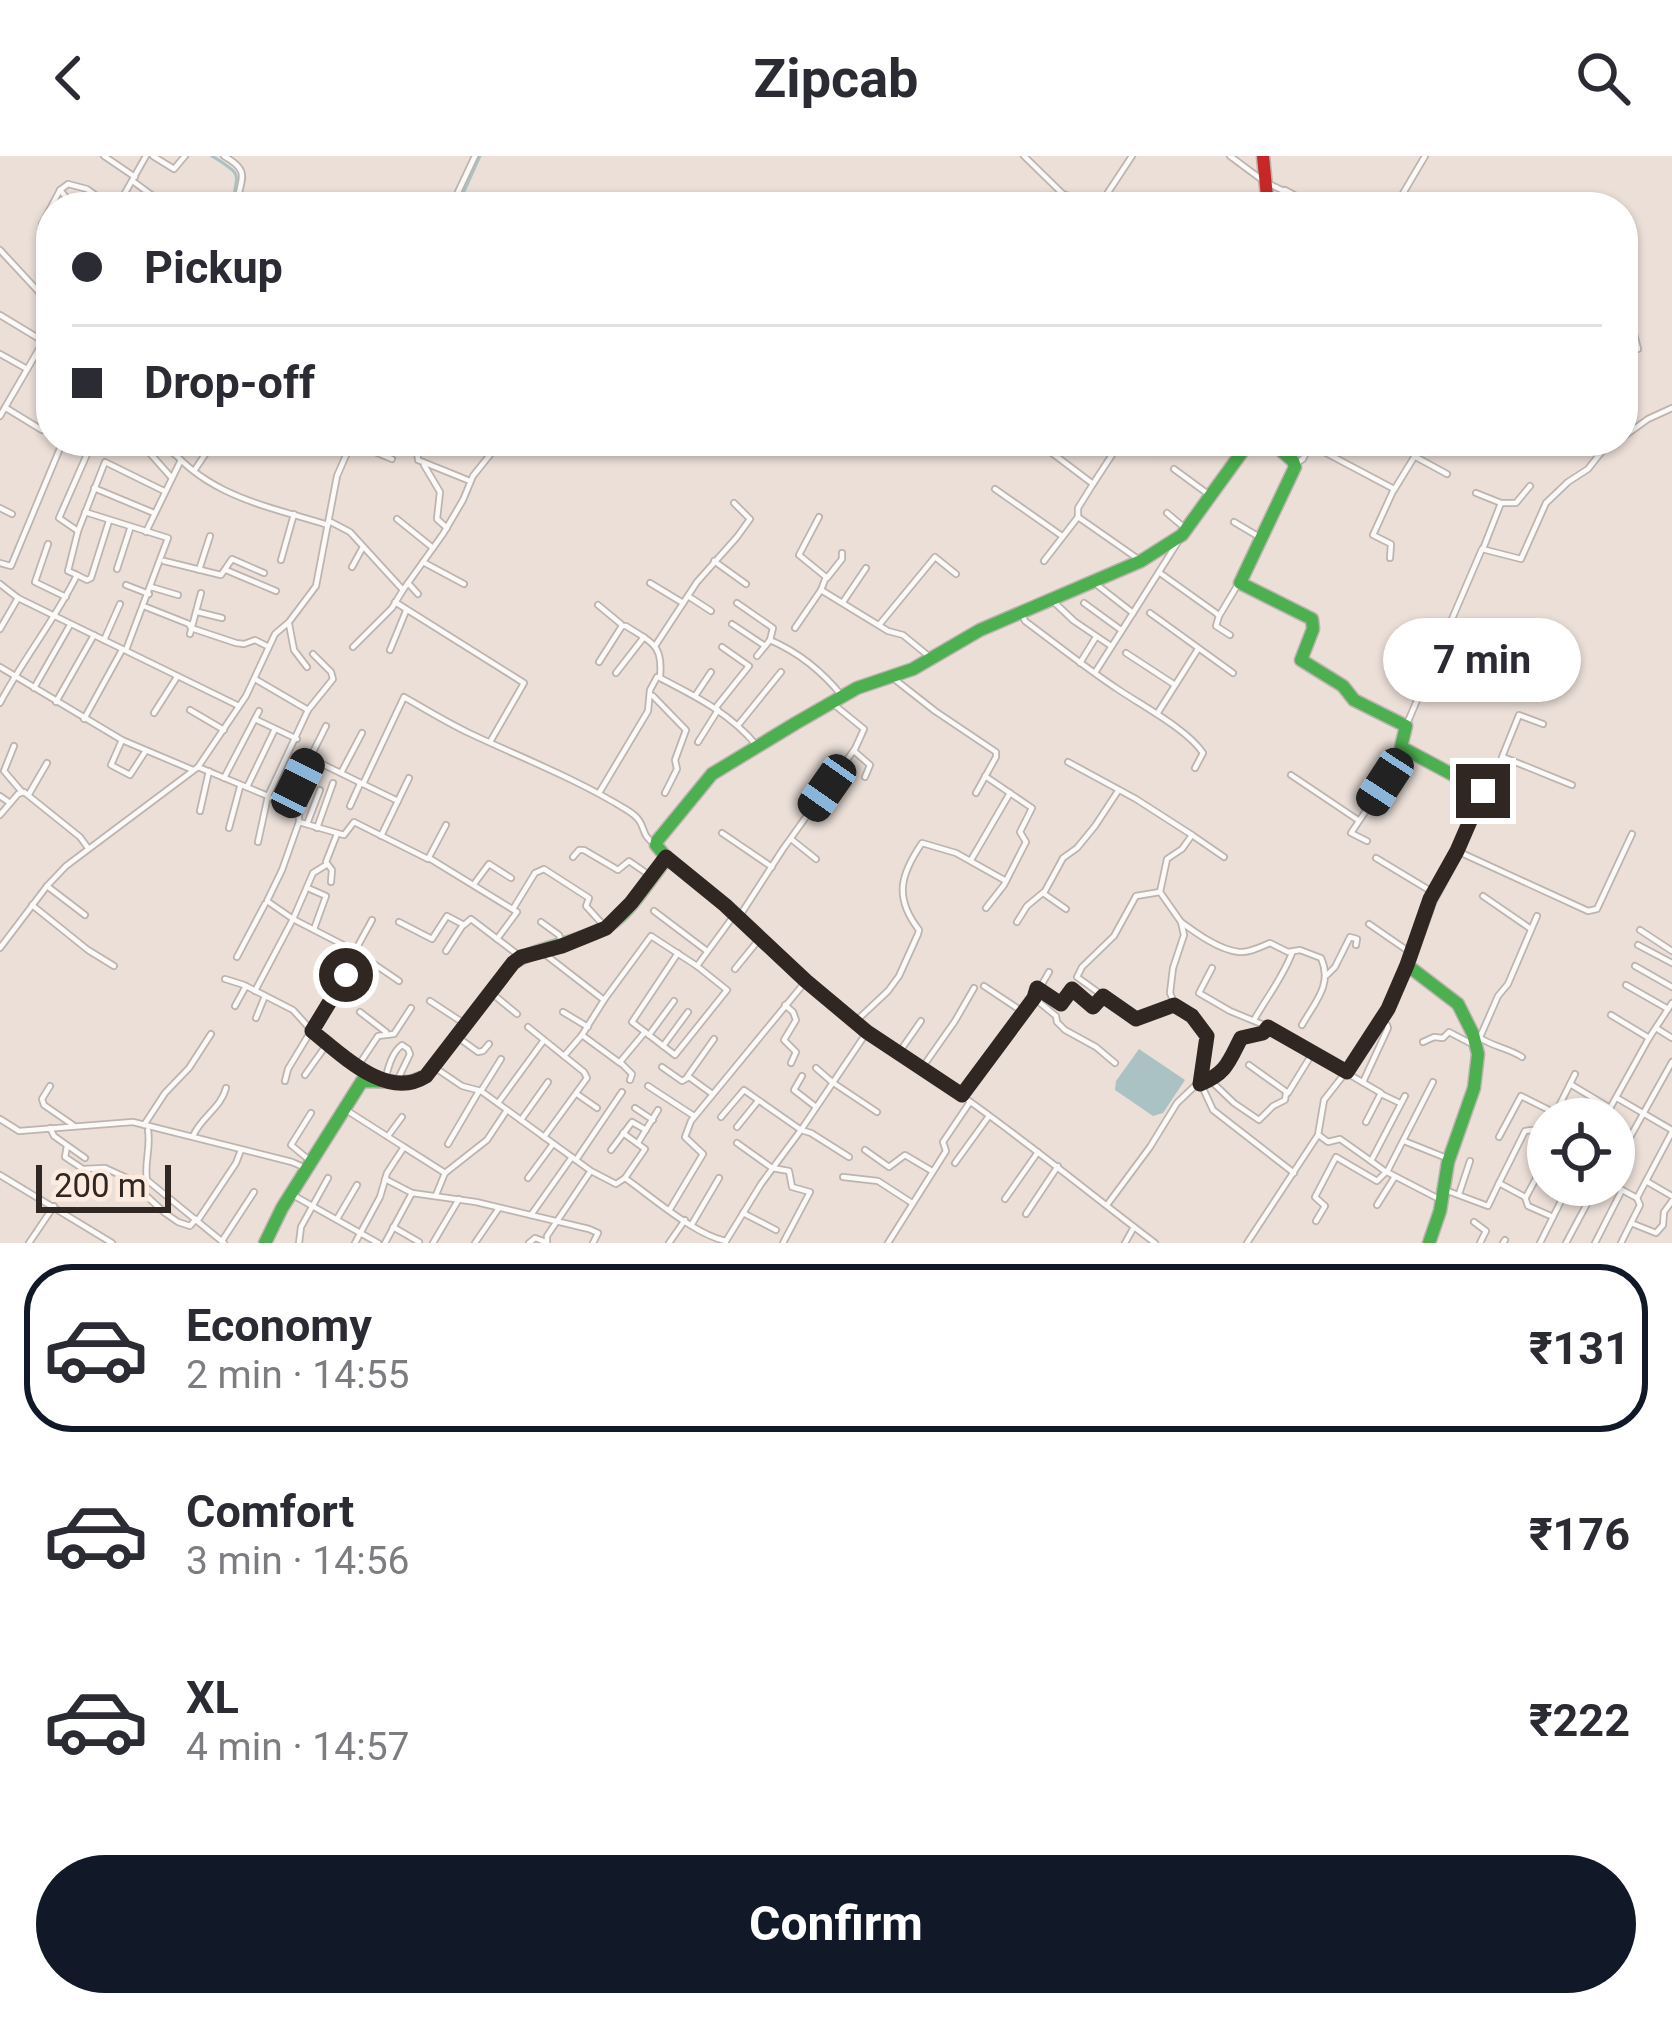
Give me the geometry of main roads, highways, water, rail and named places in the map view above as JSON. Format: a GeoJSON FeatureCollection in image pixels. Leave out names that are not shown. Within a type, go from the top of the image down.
{"type":"FeatureCollection","features":[{"type":"Feature","properties":{"kind":"water"},"geometry":{"type":"Polygon","coordinates":[[[1139,1049],[1185,1080],[1163,1113],[1153,1116],[1115,1090],[1116,1081],[1139,1049]]]}},
{"type":"Feature","properties":{"kind":"waterway"},"geometry":{"type":"LineString","coordinates":[[212,156],[235,173],[235,192]]}},
{"type":"Feature","properties":{"kind":"waterway"},"geometry":{"type":"LineString","coordinates":[[464,192],[480,156]]}}]}
